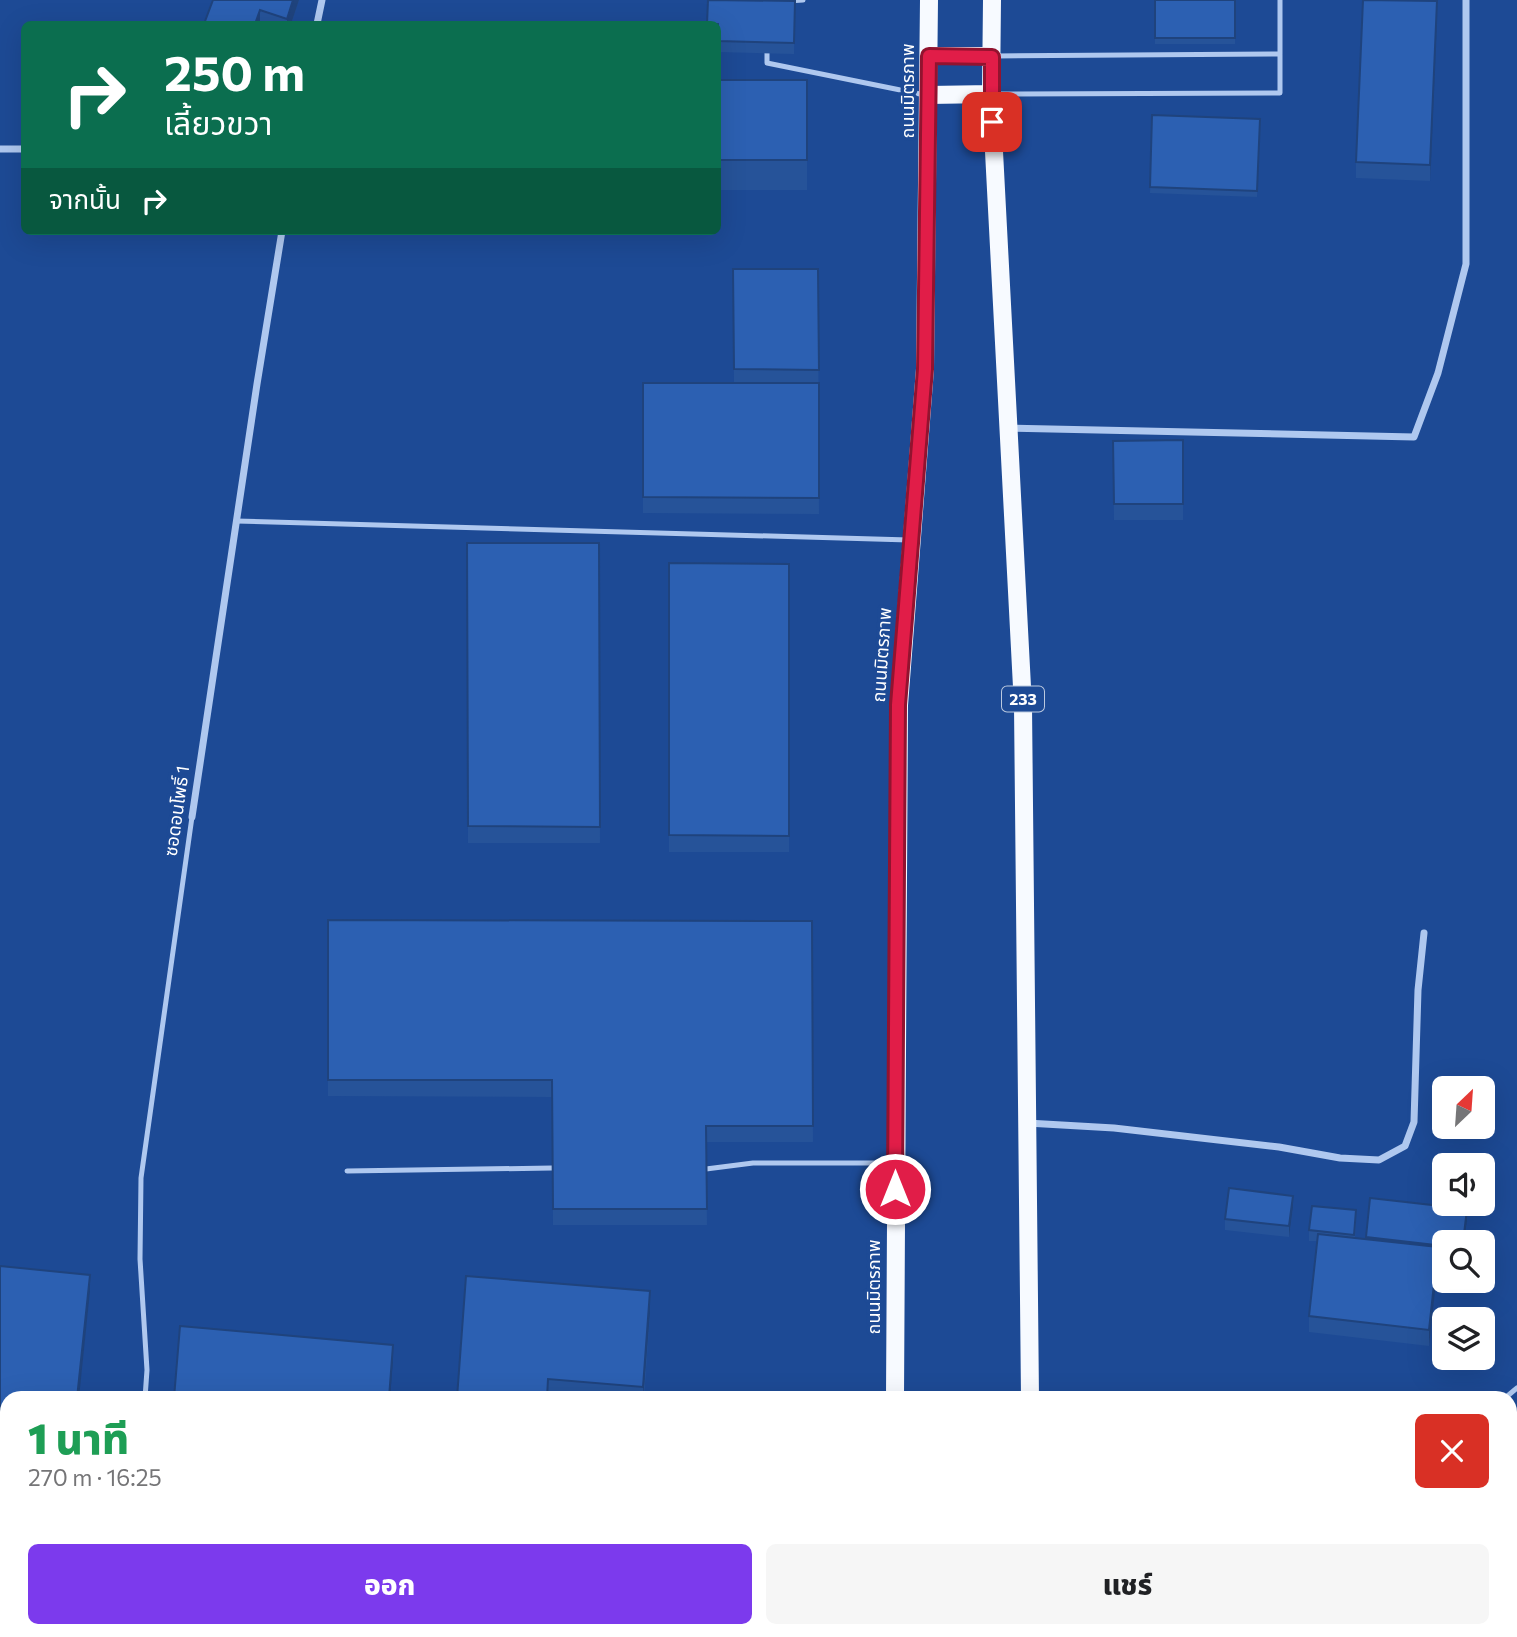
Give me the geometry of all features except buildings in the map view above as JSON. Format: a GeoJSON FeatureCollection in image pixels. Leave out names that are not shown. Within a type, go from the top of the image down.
{"type":"FeatureCollection","features":[{"type":"Feature","properties":{"kind":"main road","name":"ถนนมิตรภาพ"},"geometry":{"type":"LineString","coordinates":[[895,1391],[898,705],[925,369],[929,0]]}},
{"type":"Feature","properties":{"kind":"main road","name":"233"},"geometry":{"type":"LineString","coordinates":[[992,0],[991,94],[1023,706],[1030,1391]]}},
{"type":"Feature","properties":{"kind":"main road"},"geometry":{"type":"LineString","coordinates":[[929,56],[992,57]]}},
{"type":"Feature","properties":{"kind":"main road"},"geometry":{"type":"LineString","coordinates":[[929,95],[991,94]]}},
{"type":"Feature","properties":{"kind":"street"},"geometry":{"type":"LineString","coordinates":[[318,21],[321,0]]}},
{"type":"Feature","properties":{"kind":"street"},"geometry":{"type":"LineString","coordinates":[[1007,428],[1414,437],[1438,373],[1466,264],[1466,0]]}},
{"type":"Feature","properties":{"kind":"street"},"geometry":{"type":"LineString","coordinates":[[0,149],[21,149]]}},
{"type":"Feature","properties":{"kind":"street","name":"ซอดอนโพธิ์ 1"},"geometry":{"type":"LineString","coordinates":[[192,817],[281,235]]}},
{"type":"Feature","properties":{"kind":"street"},"geometry":{"type":"LineString","coordinates":[[1027,1123],[1114,1128],[1279,1147],[1340,1158],[1379,1160],[1405,1146],[1414,1122],[1418,989],[1424,933]]}},
{"type":"Feature","properties":{"kind":"lane"},"geometry":{"type":"LineString","coordinates":[[779,2],[803,0]]}},
{"type":"Feature","properties":{"kind":"lane"},"geometry":{"type":"LineString","coordinates":[[991,94],[1280,93],[1280,0]]}},
{"type":"Feature","properties":{"kind":"lane"},"geometry":{"type":"LineString","coordinates":[[767,40],[767,63],[929,95]]}},
{"type":"Feature","properties":{"kind":"lane"},"geometry":{"type":"LineString","coordinates":[[992,57],[1280,54]]}},
{"type":"Feature","properties":{"kind":"lane"},"geometry":{"type":"LineString","coordinates":[[236,521],[912,541]]}},
{"type":"Feature","properties":{"kind":"lane","name":"ซอดอนโพธิ์ 1"},"geometry":{"type":"LineString","coordinates":[[146,1391],[148,1370],[140,1259],[141,1178],[192,817]]}},
{"type":"Feature","properties":{"kind":"lane"},"geometry":{"type":"LineString","coordinates":[[706,1169],[753,1163],[895,1163]]}},
{"type":"Feature","properties":{"kind":"lane"},"geometry":{"type":"LineString","coordinates":[[347,1171],[552,1168]]}},
{"type":"Feature","properties":{"kind":"route"},"geometry":{"type":"LineString","coordinates":[[895,1189],[898,705],[925,369],[929,56],[992,57],[992,122]]}}]}
